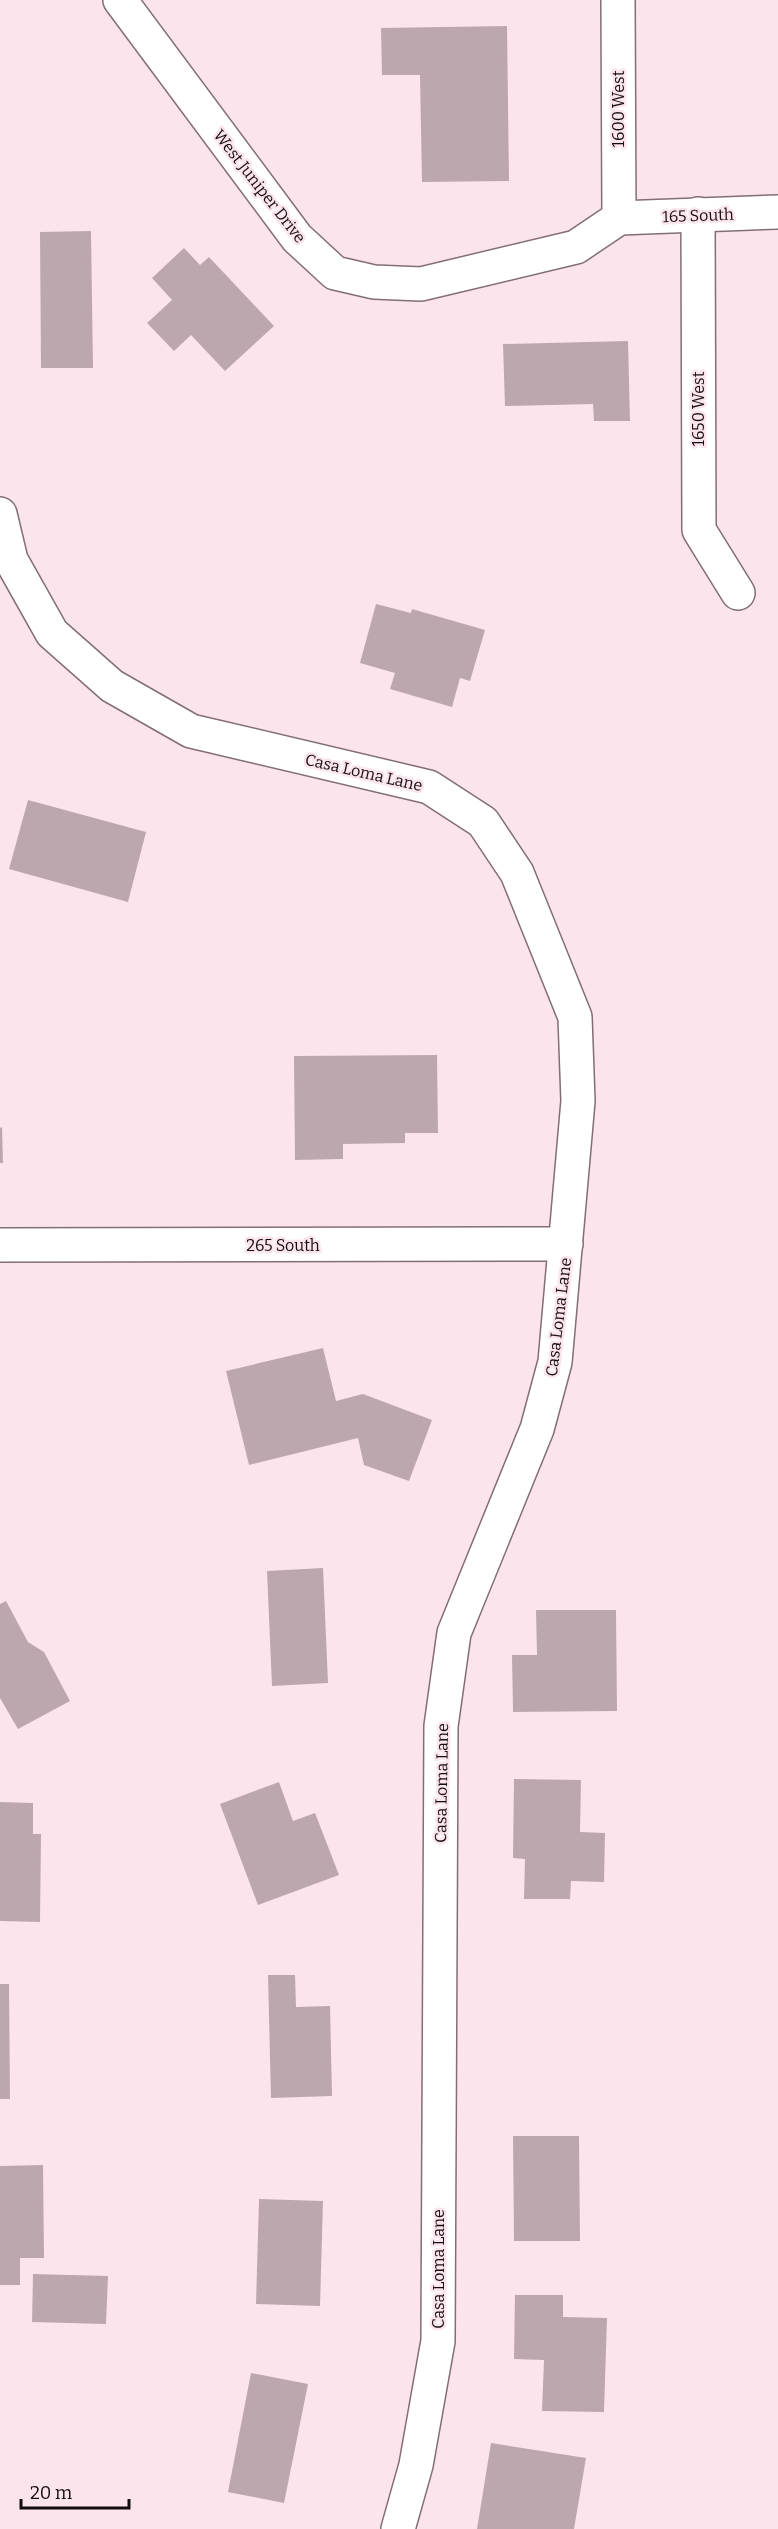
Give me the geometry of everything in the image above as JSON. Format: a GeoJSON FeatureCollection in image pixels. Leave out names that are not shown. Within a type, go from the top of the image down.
{"type":"FeatureCollection","features":[{"type":"Feature","properties":{"kind":"street","name":"West Juniper Drive"},"geometry":{"type":"LineString","coordinates":[[120,0],[297,238],[335,273],[374,282],[422,284],[576,247],[619,218]]}},
{"type":"Feature","properties":{"kind":"street","name":"1600 West"},"geometry":{"type":"LineString","coordinates":[[618,0],[619,218]]}},
{"type":"Feature","properties":{"kind":"street","name":"165 South"},"geometry":{"type":"LineString","coordinates":[[619,218],[778,212]]}},
{"type":"Feature","properties":{"kind":"street","name":"1650 West"},"geometry":{"type":"LineString","coordinates":[[698,214],[699,530],[738,593]]}},
{"type":"Feature","properties":{"kind":"street","name":"Casa Loma Lane"},"geometry":{"type":"LineString","coordinates":[[0,514],[11,560],[52,633],[112,686],[191,731],[429,787],[483,822],[517,873],[574,1017],[578,1101],[555,1362],[537,1429],[454,1633],[441,1726],[438,2341],[416,2465],[398,2529]]}},
{"type":"Feature","properties":{"kind":"street","name":"265 South"},"geometry":{"type":"LineString","coordinates":[[0,1245],[566,1244]]}},
{"type":"Feature","properties":{"kind":"building"},"geometry":{"type":"Polygon","coordinates":[[[507,26],[509,181],[422,182],[420,75],[382,75],[381,28],[507,26]]]}},
{"type":"Feature","properties":{"kind":"building"},"geometry":{"type":"Polygon","coordinates":[[[91,231],[93,368],[41,368],[40,232],[91,231]]]}},
{"type":"Feature","properties":{"kind":"building"},"geometry":{"type":"Polygon","coordinates":[[[184,248],[200,265],[209,257],[274,326],[225,371],[191,335],[174,351],[147,323],[172,300],[152,278],[184,248]]]}},
{"type":"Feature","properties":{"kind":"building"},"geometry":{"type":"Polygon","coordinates":[[[628,341],[630,421],[594,421],[593,404],[505,406],[503,344],[628,341]]]}},
{"type":"Feature","properties":{"kind":"building"},"geometry":{"type":"Polygon","coordinates":[[[376,604],[411,613],[412,609],[485,630],[470,681],[460,678],[452,707],[390,689],[395,673],[360,663],[376,604]]]}},
{"type":"Feature","properties":{"kind":"building"},"geometry":{"type":"Polygon","coordinates":[[[28,800],[146,832],[128,902],[9,869],[28,800]]]}},
{"type":"Feature","properties":{"kind":"building"},"geometry":{"type":"Polygon","coordinates":[[[437,1055],[438,1133],[405,1133],[405,1143],[343,1144],[343,1159],[295,1160],[294,1056],[437,1055]]]}},
{"type":"Feature","properties":{"kind":"building"},"geometry":{"type":"Polygon","coordinates":[[[2,1127],[3,1163],[0,1163],[0,1128],[2,1127]]]}},
{"type":"Feature","properties":{"kind":"building"},"geometry":{"type":"Polygon","coordinates":[[[323,1348],[336,1401],[363,1394],[432,1420],[409,1481],[364,1465],[358,1438],[249,1465],[226,1371],[323,1348]]]}},
{"type":"Feature","properties":{"kind":"building"},"geometry":{"type":"Polygon","coordinates":[[[323,1568],[328,1683],[272,1686],[267,1571],[323,1568]]]}},
{"type":"Feature","properties":{"kind":"building"},"geometry":{"type":"Polygon","coordinates":[[[6,1601],[28,1642],[44,1652],[70,1701],[18,1729],[0,1698],[0,1604],[6,1601]]]}},
{"type":"Feature","properties":{"kind":"building"},"geometry":{"type":"Polygon","coordinates":[[[536,1610],[616,1610],[617,1711],[513,1712],[512,1655],[537,1655],[536,1610]]]}},
{"type":"Feature","properties":{"kind":"building"},"geometry":{"type":"Polygon","coordinates":[[[514,1779],[581,1780],[580,1832],[605,1833],[604,1882],[571,1881],[570,1899],[524,1899],[525,1859],[513,1858],[514,1779]]]}},
{"type":"Feature","properties":{"kind":"building"},"geometry":{"type":"Polygon","coordinates":[[[279,1782],[293,1821],[315,1813],[339,1875],[258,1905],[220,1804],[279,1782]]]}},
{"type":"Feature","properties":{"kind":"building"},"geometry":{"type":"Polygon","coordinates":[[[0,1802],[33,1803],[33,1834],[41,1834],[40,1922],[0,1921],[0,1802]]]}},
{"type":"Feature","properties":{"kind":"building"},"geometry":{"type":"Polygon","coordinates":[[[268,1975],[295,1975],[296,2007],[330,2006],[332,2096],[271,2098],[268,1975]]]}},
{"type":"Feature","properties":{"kind":"building"},"geometry":{"type":"Polygon","coordinates":[[[0,1984],[9,1984],[10,2099],[0,2099],[0,1984]]]}},
{"type":"Feature","properties":{"kind":"building"},"geometry":{"type":"Polygon","coordinates":[[[513,2136],[579,2136],[580,2241],[514,2241],[513,2136]]]}},
{"type":"Feature","properties":{"kind":"building"},"geometry":{"type":"Polygon","coordinates":[[[43,2165],[44,2258],[20,2258],[20,2285],[0,2285],[0,2166],[43,2165]]]}},
{"type":"Feature","properties":{"kind":"building"},"geometry":{"type":"Polygon","coordinates":[[[259,2199],[323,2201],[320,2306],[256,2304],[259,2199]]]}},
{"type":"Feature","properties":{"kind":"building"},"geometry":{"type":"Polygon","coordinates":[[[33,2274],[108,2276],[106,2324],[32,2322],[33,2274]]]}},
{"type":"Feature","properties":{"kind":"building"},"geometry":{"type":"Polygon","coordinates":[[[515,2295],[563,2295],[563,2317],[607,2318],[604,2412],[542,2411],[544,2360],[514,2359],[515,2295]]]}},
{"type":"Feature","properties":{"kind":"building"},"geometry":{"type":"Polygon","coordinates":[[[251,2373],[308,2384],[284,2503],[228,2492],[251,2373]]]}},
{"type":"Feature","properties":{"kind":"building"},"geometry":{"type":"Polygon","coordinates":[[[491,2443],[586,2458],[574,2529],[477,2529],[491,2443]]]}}]}
